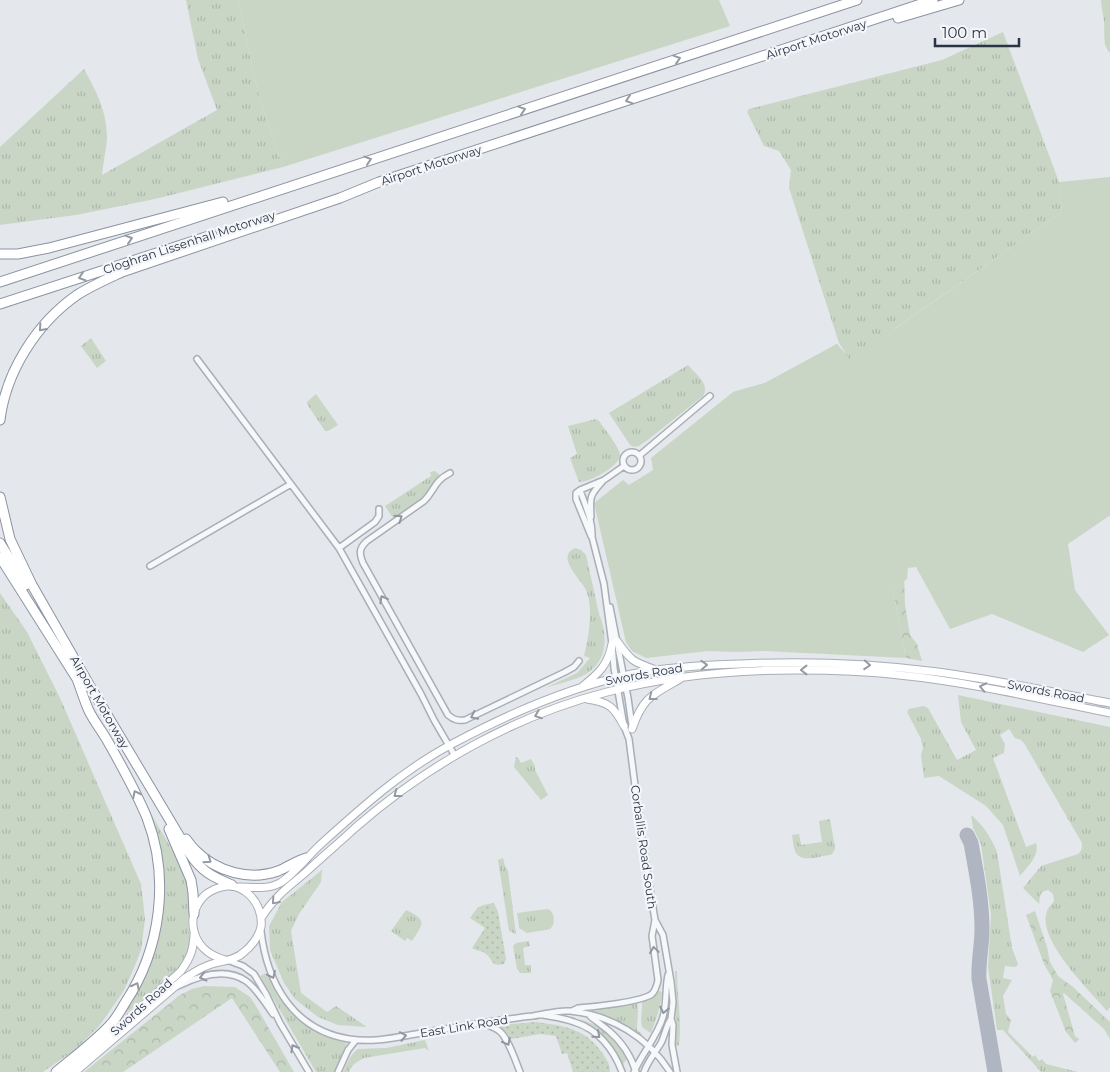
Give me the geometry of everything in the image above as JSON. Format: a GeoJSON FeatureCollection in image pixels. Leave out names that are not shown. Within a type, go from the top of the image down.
{"type":"FeatureCollection","features":[{"type":"Feature","properties":{"kind":"highway","name":"Airport Motorway"},"geometry":{"type":"LineString","coordinates":[[322,176],[857,0]]}},
{"type":"Feature","properties":{"kind":"highway","name":"Airport Motorway"},"geometry":{"type":"LineString","coordinates":[[0,420],[12,376],[32,340],[60,309],[77,295],[102,281],[122,272],[340,198],[379,182],[933,0]]}},
{"type":"Feature","properties":{"kind":"highway"},"geometry":{"type":"LineString","coordinates":[[758,58],[959,0]]}},
{"type":"Feature","properties":{"kind":"highway"},"geometry":{"type":"LineString","coordinates":[[0,254],[18,254],[49,248],[322,176]]}},
{"type":"Feature","properties":{"kind":"highway","name":"Cloghran Lissenhall Motorway"},"geometry":{"type":"LineString","coordinates":[[0,282],[322,176]]}},
{"type":"Feature","properties":{"kind":"highway","name":"Cloghran Lissenhall Motorway"},"geometry":{"type":"LineString","coordinates":[[0,304],[379,182]]}},
{"type":"Feature","properties":{"kind":"highway","name":"Airport Motorway"},"geometry":{"type":"LineString","coordinates":[[0,497],[10,539],[32,585],[190,854],[203,870],[215,878],[235,886]]}},
{"type":"Feature","properties":{"kind":"highway"},"geometry":{"type":"LineString","coordinates":[[0,543],[91,688]]}},
{"type":"Feature","properties":{"kind":"highway","name":"Airport Motorway"},"geometry":{"type":"LineString","coordinates":[[0,558],[97,708],[171,832],[191,880],[194,914]]}},
{"type":"Feature","properties":{"kind":"highway"},"geometry":{"type":"LineString","coordinates":[[56,1072],[112,1024],[131,994],[142,974],[151,949],[156,927],[160,883],[154,842],[147,818],[137,796],[89,710],[77,679]]}},
{"type":"Feature","properties":{"kind":"highway"},"geometry":{"type":"LineString","coordinates":[[165,811],[196,851],[212,864],[223,869],[246,874],[263,874],[279,870],[306,858]]}},
{"type":"Feature","properties":{"kind":"main road"},"geometry":{"type":"LineString","coordinates":[[581,688],[600,672],[608,660],[615,642],[632,660],[656,670]]}},
{"type":"Feature","properties":{"kind":"main road","name":"Swords Road"},"geometry":{"type":"LineString","coordinates":[[235,886],[262,888],[279,884],[372,799],[402,775],[449,745],[507,716],[549,699],[624,676],[656,670],[710,665],[849,664],[900,667],[982,678],[1110,704]]}},
{"type":"Feature","properties":{"kind":"main road","name":"Swords Road"},"geometry":{"type":"LineString","coordinates":[[261,918],[275,900],[290,886],[374,811],[405,788],[456,756],[512,726],[584,698],[626,687],[685,677],[780,670],[897,674],[970,684],[1110,712]]}},
{"type":"Feature","properties":{"kind":"main road"},"geometry":{"type":"LineString","coordinates":[[632,729],[638,712],[645,702],[655,693],[685,677]]}},
{"type":"Feature","properties":{"kind":"main road"},"geometry":{"type":"LineString","coordinates":[[584,698],[600,701],[611,706],[619,715],[624,726]]}},
{"type":"Feature","properties":{"kind":"main road"},"geometry":{"type":"LineString","coordinates":[[222,886],[235,886],[247,892],[257,906],[261,918],[260,928],[256,938],[243,953],[235,958],[226,960],[209,953],[202,947],[193,930],[194,914],[201,899],[206,894],[222,886]]}},
{"type":"Feature","properties":{"kind":"main road","name":"Swords Road"},"geometry":{"type":"LineString","coordinates":[[75,1072],[169,986],[189,960],[192,951],[193,930]]}},
{"type":"Feature","properties":{"kind":"main road","name":"Swords Road"},"geometry":{"type":"LineString","coordinates":[[66,1072],[169,986],[200,969],[226,960]]}},
{"type":"Feature","properties":{"kind":"main road"},"geometry":{"type":"LineString","coordinates":[[73,1058],[98,1040],[154,993],[169,986]]}},
{"type":"Feature","properties":{"kind":"street"},"geometry":{"type":"LineString","coordinates":[[197,359],[338,548],[456,756]]}},
{"type":"Feature","properties":{"kind":"street"},"geometry":{"type":"LineString","coordinates":[[640,455],[710,396]]}},
{"type":"Feature","properties":{"kind":"street"},"geometry":{"type":"LineString","coordinates":[[632,452],[640,455],[642,461],[638,469],[632,470],[624,466],[623,460],[626,454],[632,452]]}},
{"type":"Feature","properties":{"kind":"street"},"geometry":{"type":"LineString","coordinates":[[592,537],[590,499],[594,490],[604,480],[624,466]]}},
{"type":"Feature","properties":{"kind":"street"},"geometry":{"type":"LineString","coordinates":[[450,473],[438,481],[424,501],[367,541],[362,546],[360,552],[363,564],[448,715],[458,721],[465,720],[565,672],[574,667],[579,661]]}},
{"type":"Feature","properties":{"kind":"street"},"geometry":{"type":"LineString","coordinates":[[604,480],[580,490],[576,493],[576,499],[592,537],[604,584],[615,642]]}},
{"type":"Feature","properties":{"kind":"street"},"geometry":{"type":"LineString","coordinates":[[150,566],[291,484]]}},
{"type":"Feature","properties":{"kind":"street"},"geometry":{"type":"LineString","coordinates":[[580,490],[591,523]]}},
{"type":"Feature","properties":{"kind":"street"},"geometry":{"type":"LineString","coordinates":[[338,548],[375,522],[379,516],[379,509]]}},
{"type":"Feature","properties":{"kind":"street","name":"Corballis Road South"},"geometry":{"type":"LineString","coordinates":[[615,642],[624,676],[630,711],[632,729],[629,739]]}},
{"type":"Feature","properties":{"kind":"street","name":"Corballis Road South"},"geometry":{"type":"LineString","coordinates":[[615,642],[612,660],[624,726],[629,739],[655,920],[663,935],[669,972],[672,996],[672,1050],[678,1072]]}},
{"type":"Feature","properties":{"kind":"street","name":"East Link Road"},"geometry":{"type":"LineString","coordinates":[[572,1012],[578,1008],[640,999],[652,993],[657,986],[658,980],[652,936],[655,920]]}},
{"type":"Feature","properties":{"kind":"street","name":"East Link Road"},"geometry":{"type":"LineString","coordinates":[[260,928],[268,968],[282,996],[300,1017],[322,1031],[349,1039],[378,1040],[554,1011],[590,1015],[611,1021],[620,1025],[648,1046]]}},
{"type":"Feature","properties":{"kind":"street"},"geometry":{"type":"LineString","coordinates":[[226,960],[243,966],[254,974],[309,1072]]}},
{"type":"Feature","properties":{"kind":"street"},"geometry":{"type":"LineString","coordinates":[[635,1071],[655,1036],[663,1016],[669,972]]}},
{"type":"Feature","properties":{"kind":"street"},"geometry":{"type":"LineString","coordinates":[[169,986],[208,975],[221,974],[246,980],[280,1023]]}},
{"type":"Feature","properties":{"kind":"street"},"geometry":{"type":"LineString","coordinates":[[543,1014],[576,1022],[600,1037],[615,1056],[622,1072]]}},
{"type":"Feature","properties":{"kind":"street"},"geometry":{"type":"LineString","coordinates":[[590,1015],[617,1038],[626,1050],[635,1071]]}},
{"type":"Feature","properties":{"kind":"street"},"geometry":{"type":"LineString","coordinates":[[644,1072],[662,1040],[671,1019]]}},
{"type":"Feature","properties":{"kind":"street"},"geometry":{"type":"LineString","coordinates":[[483,1023],[504,1035],[520,1072]]}},
{"type":"Feature","properties":{"kind":"street"},"geometry":{"type":"LineString","coordinates":[[338,1072],[348,1050],[356,1040]]}},
{"type":"Feature","properties":{"kind":"street"},"geometry":{"type":"LineString","coordinates":[[648,1046],[670,1072]]}},
{"type":"Feature","properties":{"kind":"green space"},"geometry":{"type":"Polygon","coordinates":[[[186,0],[238,0],[258,93],[283,167],[155,199],[76,215],[0,225],[0,147],[84,69],[97,94],[107,129],[102,175],[217,110],[198,59],[186,0]]]}},
{"type":"Feature","properties":{"kind":"green space"},"geometry":{"type":"Polygon","coordinates":[[[238,0],[719,0],[730,26],[283,167],[258,93],[238,0]]]}},
{"type":"Feature","properties":{"kind":"green space"},"geometry":{"type":"Polygon","coordinates":[[[1101,0],[1110,0],[1110,53],[1105,42],[1101,0]]]}},
{"type":"Feature","properties":{"kind":"green space"},"geometry":{"type":"Polygon","coordinates":[[[1003,32],[1059,182],[1062,212],[894,329],[954,455],[733,392],[765,383],[837,344],[847,355],[839,343],[789,188],[791,170],[779,151],[764,146],[747,112],[749,109],[942,60],[1003,32]]]}},
{"type":"Feature","properties":{"kind":"green space"},"geometry":{"type":"Polygon","coordinates":[[[1110,177],[1110,517],[1068,544],[1075,590],[1109,635],[1083,652],[992,614],[950,629],[916,567],[908,568],[907,579],[893,590],[906,658],[764,651],[708,651],[646,658],[632,651],[626,642],[594,503],[623,480],[629,485],[653,470],[651,458],[733,392],[765,383],[837,344],[850,360],[1062,212],[1059,182],[1110,177]]]}},
{"type":"Feature","properties":{"kind":"green space"},"geometry":{"type":"Polygon","coordinates":[[[91,338],[106,361],[97,368],[81,346],[91,338]]]}},
{"type":"Feature","properties":{"kind":"green space"},"geometry":{"type":"Polygon","coordinates":[[[688,365],[705,387],[703,396],[639,446],[634,447],[630,445],[609,413],[688,365]]]}},
{"type":"Feature","properties":{"kind":"green space"},"geometry":{"type":"Polygon","coordinates":[[[316,394],[338,425],[328,431],[325,431],[307,404],[316,394]]]}},
{"type":"Feature","properties":{"kind":"green space"},"geometry":{"type":"Polygon","coordinates":[[[596,419],[617,448],[620,455],[619,459],[610,469],[590,480],[579,482],[570,458],[577,454],[568,426],[596,419]]]}},
{"type":"Feature","properties":{"kind":"green space"},"geometry":{"type":"Polygon","coordinates":[[[435,471],[441,476],[437,477],[426,496],[393,518],[385,506],[431,476],[430,472],[435,471]]]}},
{"type":"Feature","properties":{"kind":"green space"},"geometry":{"type":"Polygon","coordinates":[[[575,548],[581,550],[586,555],[604,630],[604,647],[599,662],[586,674],[545,688],[577,673],[590,658],[584,656],[590,621],[589,598],[568,562],[570,552],[575,548]]]}},
{"type":"Feature","properties":{"kind":"green space"},"geometry":{"type":"Polygon","coordinates":[[[904,572],[905,605],[910,635],[917,644],[922,661],[906,658],[893,590],[904,572]]]}},
{"type":"Feature","properties":{"kind":"green space"},"geometry":{"type":"Polygon","coordinates":[[[0,593],[27,632],[60,698],[141,884],[145,919],[141,950],[123,992],[100,1025],[76,1049],[43,1072],[0,1072],[0,593]]]}},
{"type":"Feature","properties":{"kind":"green space"},"geometry":{"type":"Polygon","coordinates":[[[958,695],[1110,727],[1110,1007],[1107,1011],[1066,964],[1049,936],[1046,923],[1048,910],[1054,901],[1053,894],[1048,890],[1042,892],[1039,904],[1023,888],[1041,866],[1078,854],[1081,851],[1082,845],[1024,743],[1015,738],[1009,729],[1000,735],[1005,744],[1004,753],[993,758],[1026,847],[1036,843],[1035,857],[1020,876],[1003,825],[986,806],[939,776],[924,778],[921,739],[907,712],[909,709],[923,706],[928,708],[957,760],[976,750],[961,722],[958,695]]]}},
{"type":"Feature","properties":{"kind":"green space"},"geometry":{"type":"Polygon","coordinates":[[[516,757],[521,763],[531,759],[548,795],[541,800],[514,767],[516,757]]]}},
{"type":"Feature","properties":{"kind":"green space"},"geometry":{"type":"Polygon","coordinates":[[[148,809],[187,879],[190,894],[188,926],[191,943],[188,954],[177,971],[125,1014],[124,1012],[129,1007],[137,991],[162,899],[146,811],[148,809]]]}},
{"type":"Feature","properties":{"kind":"green space"},"geometry":{"type":"Polygon","coordinates":[[[971,815],[980,823],[997,852],[1012,948],[1018,964],[1016,967],[1005,966],[1003,978],[1012,980],[1003,996],[1006,1014],[1011,1020],[1008,1032],[1033,1057],[1035,1055],[1039,1061],[1042,1059],[1046,1064],[1078,1072],[1041,1072],[1003,1030],[997,1030],[988,967],[991,915],[981,844],[973,828],[971,815]]]}},
{"type":"Feature","properties":{"kind":"green space"},"geometry":{"type":"Polygon","coordinates":[[[830,819],[835,848],[833,853],[810,858],[797,855],[792,835],[799,834],[801,845],[822,842],[819,821],[830,819]]]}},
{"type":"Feature","properties":{"kind":"green space"},"geometry":{"type":"Polygon","coordinates":[[[503,858],[508,871],[516,934],[509,931],[498,860],[503,858]]]}},
{"type":"Feature","properties":{"kind":"green space"},"geometry":{"type":"Polygon","coordinates":[[[322,870],[321,882],[299,914],[291,931],[301,993],[327,1012],[336,1006],[367,1027],[338,1025],[318,1017],[295,999],[284,983],[270,950],[269,926],[282,902],[322,870]]]}},
{"type":"Feature","properties":{"kind":"green space"},"geometry":{"type":"Polygon","coordinates":[[[494,903],[498,912],[506,959],[504,964],[499,965],[494,964],[482,951],[472,948],[485,928],[470,918],[479,907],[494,903]]]}},
{"type":"Feature","properties":{"kind":"green space"},"geometry":{"type":"Polygon","coordinates":[[[547,909],[552,912],[554,918],[550,929],[527,933],[519,928],[517,913],[547,909]]]}},
{"type":"Feature","properties":{"kind":"green space"},"geometry":{"type":"Polygon","coordinates":[[[406,910],[418,917],[421,923],[412,941],[407,938],[405,941],[391,931],[406,910]]]}},
{"type":"Feature","properties":{"kind":"green space"},"geometry":{"type":"Polygon","coordinates":[[[1035,911],[1050,962],[1058,976],[1073,987],[1110,1022],[1110,1039],[1104,1029],[1064,993],[1075,1036],[1079,1039],[1075,1043],[1066,1032],[1050,991],[1053,980],[1044,964],[1026,915],[1035,911]]]}},
{"type":"Feature","properties":{"kind":"green space"},"geometry":{"type":"Polygon","coordinates":[[[529,941],[530,946],[523,948],[525,965],[531,965],[531,973],[520,973],[517,969],[513,946],[516,943],[529,941]]]}},
{"type":"Feature","properties":{"kind":"green space"},"geometry":{"type":"Polygon","coordinates":[[[675,971],[677,971],[680,1026],[679,1045],[674,1047],[676,1002],[675,971]]]}},
{"type":"Feature","properties":{"kind":"green space"},"geometry":{"type":"Polygon","coordinates":[[[266,973],[278,997],[296,1018],[322,1035],[347,1043],[334,1072],[316,1072],[260,976],[266,973]]]}},
{"type":"Feature","properties":{"kind":"green space"},"geometry":{"type":"Polygon","coordinates":[[[204,986],[235,987],[250,997],[294,1072],[280,1072],[232,998],[123,1072],[84,1072],[180,995],[204,986]]]}},
{"type":"Feature","properties":{"kind":"green space"},"geometry":{"type":"Polygon","coordinates":[[[659,991],[662,992],[661,1003],[651,1033],[642,1026],[642,1000],[650,998],[659,991]]]}},
{"type":"Feature","properties":{"kind":"green space"},"geometry":{"type":"Polygon","coordinates":[[[637,1003],[637,1030],[642,1034],[641,1036],[618,1021],[592,1011],[592,1010],[637,1003]]]}},
{"type":"Feature","properties":{"kind":"green space"},"geometry":{"type":"Polygon","coordinates":[[[580,1019],[595,1025],[613,1040],[627,1059],[623,1064],[625,1070],[612,1047],[601,1034],[580,1019]]]}},
{"type":"Feature","properties":{"kind":"green space"},"geometry":{"type":"Polygon","coordinates":[[[536,1022],[565,1027],[582,1034],[596,1045],[603,1054],[609,1064],[610,1072],[573,1072],[567,1053],[562,1054],[556,1036],[540,1034],[511,1039],[499,1025],[536,1022]]]}},
{"type":"Feature","properties":{"kind":"green space"},"geometry":{"type":"Polygon","coordinates":[[[425,1040],[429,1051],[425,1048],[364,1058],[353,1065],[349,1072],[343,1072],[351,1056],[358,1049],[386,1048],[425,1040]]]}},
{"type":"Feature","properties":{"kind":"taxiway"},"geometry":{"type":"LineString","coordinates":[[967,835],[971,843],[980,896],[982,929],[979,979],[995,1072]]}}]}
